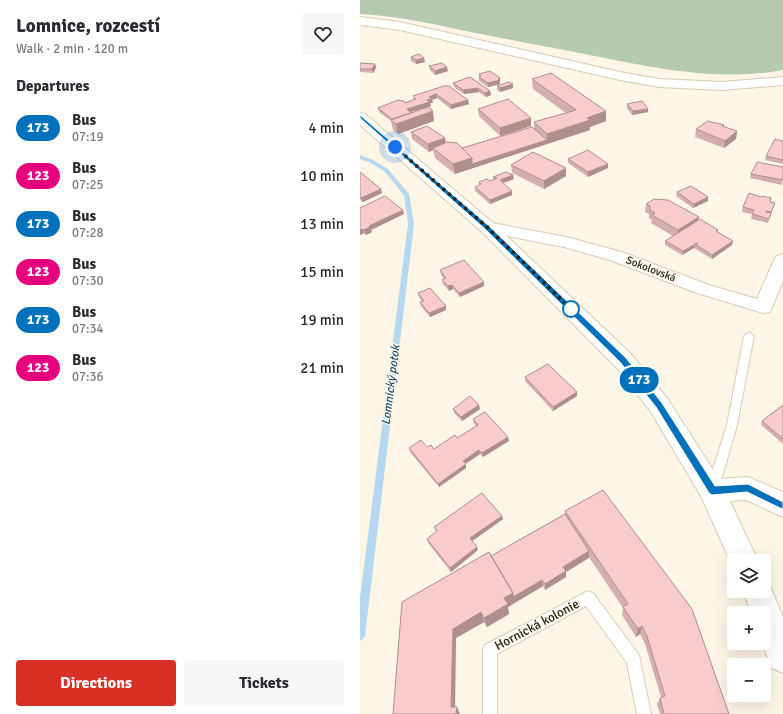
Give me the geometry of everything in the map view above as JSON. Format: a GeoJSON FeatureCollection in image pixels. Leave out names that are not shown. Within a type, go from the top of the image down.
{"type":"FeatureCollection","features":[{"type":"Feature","properties":{"kind":"street"},"geometry":{"type":"LineString","coordinates":[[360,21],[400,26],[620,76],[660,83],[722,86],[783,81]]}},
{"type":"Feature","properties":{"kind":"street"},"geometry":{"type":"LineString","coordinates":[[360,117],[487,227],[623,360],[659,405],[712,491],[741,554]]}},
{"type":"Feature","properties":{"kind":"street","name":"Sokolovská"},"geometry":{"type":"LineString","coordinates":[[487,227],[566,242],[616,256],[703,290],[763,307],[783,260]]}},
{"type":"Feature","properties":{"kind":"street"},"geometry":{"type":"LineString","coordinates":[[712,491],[748,488],[783,505]]}},
{"type":"Feature","properties":{"kind":"street"},"geometry":{"type":"LineString","coordinates":[[761,598],[783,657]]}},
{"type":"Feature","properties":{"kind":"lane"},"geometry":{"type":"LineString","coordinates":[[712,491],[732,425],[749,336]]}},
{"type":"Feature","properties":{"kind":"lane","name":"Hornická kolonie"},"geometry":{"type":"LineString","coordinates":[[490,714],[490,650],[588,598],[634,660],[644,714]]}},
{"type":"Feature","properties":{"kind":"green space"},"geometry":{"type":"Polygon","coordinates":[[[360,0],[783,0],[783,70],[761,73],[716,74],[671,70],[423,22],[360,14],[360,0]]]}},
{"type":"Feature","properties":{"kind":"building"},"geometry":{"type":"Polygon","coordinates":[[[419,54],[424,58],[416,60],[411,57],[419,54]]]}},
{"type":"Feature","properties":{"kind":"building"},"geometry":{"type":"Polygon","coordinates":[[[360,63],[375,64],[372,69],[360,69],[360,63]]]}},
{"type":"Feature","properties":{"kind":"building"},"geometry":{"type":"Polygon","coordinates":[[[442,63],[447,67],[435,71],[429,66],[442,63]]]}},
{"type":"Feature","properties":{"kind":"building"},"geometry":{"type":"Polygon","coordinates":[[[490,71],[500,78],[498,79],[500,80],[488,83],[479,77],[481,76],[479,74],[490,71]]]}},
{"type":"Feature","properties":{"kind":"building"},"geometry":{"type":"Polygon","coordinates":[[[551,73],[606,111],[587,118],[590,120],[547,134],[534,122],[576,110],[532,79],[551,73]]]}},
{"type":"Feature","properties":{"kind":"building"},"geometry":{"type":"Polygon","coordinates":[[[470,77],[490,91],[485,93],[478,88],[463,90],[453,83],[470,77]]]}},
{"type":"Feature","properties":{"kind":"building"},"geometry":{"type":"Polygon","coordinates":[[[509,82],[513,84],[500,88],[497,86],[509,82]]]}},
{"type":"Feature","properties":{"kind":"building"},"geometry":{"type":"Polygon","coordinates":[[[444,86],[449,86],[468,100],[451,105],[436,94],[429,97],[432,99],[427,100],[430,102],[407,109],[411,113],[392,119],[378,108],[398,100],[404,101],[405,103],[416,99],[413,96],[444,86]]]}},
{"type":"Feature","properties":{"kind":"building"},"geometry":{"type":"Polygon","coordinates":[[[508,99],[531,118],[500,128],[478,109],[508,99]]]}},
{"type":"Feature","properties":{"kind":"building"},"geometry":{"type":"Polygon","coordinates":[[[642,101],[648,109],[633,111],[627,104],[642,101]]]}},
{"type":"Feature","properties":{"kind":"building"},"geometry":{"type":"Polygon","coordinates":[[[428,107],[433,111],[396,124],[391,120],[428,107]]]}},
{"type":"Feature","properties":{"kind":"building"},"geometry":{"type":"Polygon","coordinates":[[[708,121],[724,125],[722,126],[737,131],[725,141],[696,129],[708,121]]]}},
{"type":"Feature","properties":{"kind":"building"},"geometry":{"type":"Polygon","coordinates":[[[427,126],[445,138],[428,144],[411,132],[427,126]]]}},
{"type":"Feature","properties":{"kind":"building"},"geometry":{"type":"Polygon","coordinates":[[[532,127],[547,140],[472,164],[472,158],[462,148],[532,127]]]}},
{"type":"Feature","properties":{"kind":"building"},"geometry":{"type":"Polygon","coordinates":[[[775,139],[783,141],[783,160],[766,156],[775,139]]]}},
{"type":"Feature","properties":{"kind":"building"},"geometry":{"type":"Polygon","coordinates":[[[447,142],[457,143],[472,158],[453,164],[433,148],[447,142]]]}},
{"type":"Feature","properties":{"kind":"building"},"geometry":{"type":"Polygon","coordinates":[[[588,150],[608,164],[588,172],[568,159],[588,150]]]}},
{"type":"Feature","properties":{"kind":"building"},"geometry":{"type":"Polygon","coordinates":[[[533,152],[566,168],[544,181],[511,165],[533,152]]]}},
{"type":"Feature","properties":{"kind":"building"},"geometry":{"type":"Polygon","coordinates":[[[757,162],[783,167],[783,180],[751,174],[757,162]]]}},
{"type":"Feature","properties":{"kind":"building"},"geometry":{"type":"Polygon","coordinates":[[[360,172],[381,189],[361,198],[360,172]]]}},
{"type":"Feature","properties":{"kind":"building"},"geometry":{"type":"Polygon","coordinates":[[[506,172],[513,175],[500,180],[512,191],[490,200],[475,187],[481,184],[479,182],[487,179],[490,181],[497,178],[493,177],[506,172]]]}},
{"type":"Feature","properties":{"kind":"building"},"geometry":{"type":"Polygon","coordinates":[[[691,186],[708,197],[694,204],[677,192],[691,186]]]}},
{"type":"Feature","properties":{"kind":"building"},"geometry":{"type":"Polygon","coordinates":[[[749,193],[761,197],[771,198],[770,202],[775,203],[771,212],[766,211],[771,213],[769,219],[752,214],[754,210],[743,207],[749,193]]]}},
{"type":"Feature","properties":{"kind":"building"},"geometry":{"type":"Polygon","coordinates":[[[385,196],[403,210],[369,226],[370,227],[364,230],[360,230],[360,208],[385,196]]]}},
{"type":"Feature","properties":{"kind":"building"},"geometry":{"type":"Polygon","coordinates":[[[654,199],[668,200],[699,217],[678,230],[652,215],[655,213],[650,210],[650,206],[646,204],[654,199]]]}},
{"type":"Feature","properties":{"kind":"building"},"geometry":{"type":"Polygon","coordinates":[[[700,219],[733,241],[712,255],[696,244],[683,251],[665,241],[700,219]]]}},
{"type":"Feature","properties":{"kind":"building"},"geometry":{"type":"Polygon","coordinates":[[[464,260],[484,282],[459,293],[452,285],[448,286],[442,280],[446,278],[440,270],[464,260]]]}},
{"type":"Feature","properties":{"kind":"building"},"geometry":{"type":"Polygon","coordinates":[[[430,288],[446,306],[429,313],[420,302],[424,301],[418,293],[430,288]]]}},
{"type":"Feature","properties":{"kind":"building"},"geometry":{"type":"Polygon","coordinates":[[[548,364],[577,392],[553,407],[525,377],[548,364]]]}},
{"type":"Feature","properties":{"kind":"building"},"geometry":{"type":"Polygon","coordinates":[[[470,396],[479,405],[461,417],[453,409],[470,396]]]}},
{"type":"Feature","properties":{"kind":"building"},"geometry":{"type":"Polygon","coordinates":[[[783,405],[783,439],[762,421],[783,405]]]}},
{"type":"Feature","properties":{"kind":"building"},"geometry":{"type":"Polygon","coordinates":[[[485,412],[508,437],[482,453],[479,450],[463,461],[466,464],[438,484],[409,448],[421,440],[427,447],[431,445],[434,449],[455,435],[457,438],[478,425],[473,419],[485,412]]]}},
{"type":"Feature","properties":{"kind":"building"},"geometry":{"type":"Polygon","coordinates":[[[603,490],[692,609],[729,714],[664,714],[660,698],[665,696],[647,636],[642,626],[638,629],[623,607],[628,604],[565,511],[603,490]]]}},
{"type":"Feature","properties":{"kind":"building"},"geometry":{"type":"Polygon","coordinates":[[[482,493],[502,516],[470,538],[477,547],[450,568],[427,539],[437,531],[434,527],[482,493]]]}},
{"type":"Feature","properties":{"kind":"building"},"geometry":{"type":"Polygon","coordinates":[[[565,514],[589,551],[563,567],[566,571],[545,584],[542,580],[513,597],[513,593],[491,556],[565,514]]]}},
{"type":"Feature","properties":{"kind":"building"},"geometry":{"type":"Polygon","coordinates":[[[489,552],[513,593],[504,598],[508,604],[484,618],[481,612],[453,629],[451,707],[457,707],[456,714],[393,714],[402,602],[489,552]]]}},
{"type":"Feature","properties":{"kind":"waterway","name":"Lomnický potok"},"geometry":{"type":"LineString","coordinates":[[360,157],[371,161],[386,170],[407,195],[411,224],[360,636]]}},
{"type":"Feature","properties":{"kind":"bus line","name":"173"},"geometry":{"type":"LineString","coordinates":[[360,117],[487,227],[623,360],[659,405],[712,491],[748,488],[783,505]]}},
{"type":"Feature","properties":{"kind":"route"},"geometry":{"type":"LineString","coordinates":[[395,147],[487,227],[571,309]]}}]}
